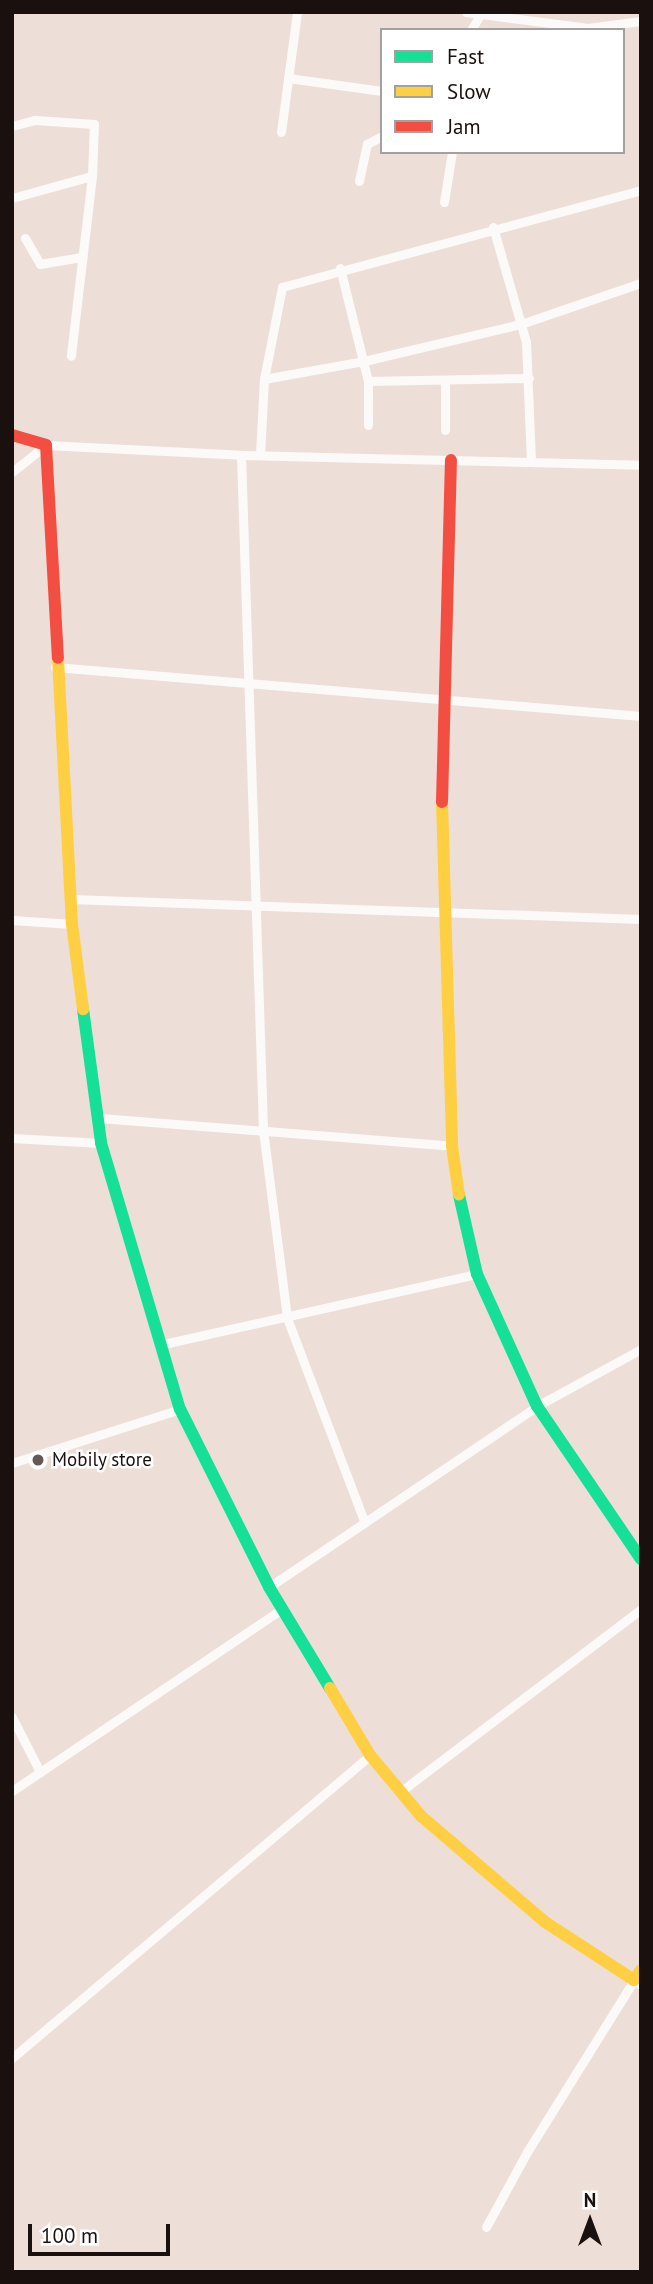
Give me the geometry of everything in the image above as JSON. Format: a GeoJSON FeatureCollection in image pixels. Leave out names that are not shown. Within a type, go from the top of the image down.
{"type":"FeatureCollection","features":[{"type":"Feature","properties":{"kind":"street"},"geometry":{"type":"LineString","coordinates":[[281,132],[297,12]]}},
{"type":"Feature","properties":{"kind":"street"},"geometry":{"type":"LineString","coordinates":[[466,12],[588,27],[641,21]]}},
{"type":"Feature","properties":{"kind":"street"},"geometry":{"type":"LineString","coordinates":[[472,28],[482,13]]}},
{"type":"Feature","properties":{"kind":"street"},"geometry":{"type":"LineString","coordinates":[[288,78],[380,91]]}},
{"type":"Feature","properties":{"kind":"street"},"geometry":{"type":"LineString","coordinates":[[12,126],[35,120],[94,124],[92,176],[71,356]]}},
{"type":"Feature","properties":{"kind":"street"},"geometry":{"type":"LineString","coordinates":[[359,181],[367,144],[380,137]]}},
{"type":"Feature","properties":{"kind":"street"},"geometry":{"type":"LineString","coordinates":[[444,202],[452,154]]}},
{"type":"Feature","properties":{"kind":"street"},"geometry":{"type":"LineString","coordinates":[[12,198],[92,176]]}},
{"type":"Feature","properties":{"kind":"street"},"geometry":{"type":"LineString","coordinates":[[260,455],[264,379],[277,293],[292,281],[641,190]]}},
{"type":"Feature","properties":{"kind":"street"},"geometry":{"type":"LineString","coordinates":[[493,228],[521,324],[529,378],[531,462]]}},
{"type":"Feature","properties":{"kind":"street"},"geometry":{"type":"LineString","coordinates":[[26,238],[40,264],[82,257]]}},
{"type":"Feature","properties":{"kind":"street"},"geometry":{"type":"LineString","coordinates":[[340,268],[368,381],[368,425]]}},
{"type":"Feature","properties":{"kind":"street"},"geometry":{"type":"LineString","coordinates":[[264,379],[364,361],[521,324],[641,283]]}},
{"type":"Feature","properties":{"kind":"street"},"geometry":{"type":"LineString","coordinates":[[368,381],[529,378]]}},
{"type":"Feature","properties":{"kind":"street"},"geometry":{"type":"LineString","coordinates":[[445,380],[445,430]]}},
{"type":"Feature","properties":{"kind":"street"},"geometry":{"type":"LineString","coordinates":[[12,435],[46,445],[241,455],[641,465]]}},
{"type":"Feature","properties":{"kind":"street"},"geometry":{"type":"LineString","coordinates":[[12,472],[46,445]]}},
{"type":"Feature","properties":{"kind":"street"},"geometry":{"type":"LineString","coordinates":[[46,445],[55,667],[72,925],[102,1143],[159,1345],[180,1409],[269,1587],[370,1755],[421,1816],[545,1922],[638,1978],[527,2152],[486,2227]]}},
{"type":"Feature","properties":{"kind":"street"},"geometry":{"type":"LineString","coordinates":[[241,455],[263,1130],[287,1318],[365,1523]]}},
{"type":"Feature","properties":{"kind":"street"},"geometry":{"type":"LineString","coordinates":[[451,460],[442,698],[442,912],[452,1146],[477,1274],[537,1406],[641,1559]]}},
{"type":"Feature","properties":{"kind":"street"},"geometry":{"type":"LineString","coordinates":[[55,667],[248,680],[641,716]]}},
{"type":"Feature","properties":{"kind":"street"},"geometry":{"type":"LineString","coordinates":[[70,899],[641,919]]}},
{"type":"Feature","properties":{"kind":"street"},"geometry":{"type":"LineString","coordinates":[[12,920],[72,925]]}},
{"type":"Feature","properties":{"kind":"street"},"geometry":{"type":"LineString","coordinates":[[100,1118],[452,1146]]}},
{"type":"Feature","properties":{"kind":"street"},"geometry":{"type":"LineString","coordinates":[[12,1138],[102,1143]]}},
{"type":"Feature","properties":{"kind":"street"},"geometry":{"type":"LineString","coordinates":[[159,1345],[477,1274]]}},
{"type":"Feature","properties":{"kind":"street"},"geometry":{"type":"LineString","coordinates":[[269,1587],[537,1406],[641,1349]]}},
{"type":"Feature","properties":{"kind":"street"},"geometry":{"type":"LineString","coordinates":[[12,1463],[180,1409]]}},
{"type":"Feature","properties":{"kind":"street"},"geometry":{"type":"LineString","coordinates":[[12,1791],[283,1608]]}},
{"type":"Feature","properties":{"kind":"street"},"geometry":{"type":"LineString","coordinates":[[400,1792],[641,1609]]}},
{"type":"Feature","properties":{"kind":"street"},"geometry":{"type":"LineString","coordinates":[[12,1717],[40,1772]]}},
{"type":"Feature","properties":{"kind":"street"},"geometry":{"type":"LineString","coordinates":[[12,2058],[370,1755]]}},
{"type":"Feature","properties":{"kind":"traffic: fast"},"geometry":{"type":"LineString","coordinates":[[83,1009],[101,1143],[180,1409],[269,1587],[330,1688]]}},
{"type":"Feature","properties":{"kind":"traffic: fast"},"geometry":{"type":"LineString","coordinates":[[459,1195],[477,1274],[537,1406],[641,1559]]}},
{"type":"Feature","properties":{"kind":"traffic: slow"},"geometry":{"type":"LineString","coordinates":[[58,658],[72,924],[83,1009]]}},
{"type":"Feature","properties":{"kind":"traffic: slow"},"geometry":{"type":"LineString","coordinates":[[442,802],[452,1146],[459,1195]]}},
{"type":"Feature","properties":{"kind":"traffic: slow"},"geometry":{"type":"LineString","coordinates":[[330,1688],[370,1755],[421,1816],[545,1922],[634,1980],[641,1970]]}},
{"type":"Feature","properties":{"kind":"traffic: jam"},"geometry":{"type":"LineString","coordinates":[[12,435],[46,445],[58,658]]}},
{"type":"Feature","properties":{"kind":"traffic: jam"},"geometry":{"type":"LineString","coordinates":[[442,802],[451,460]]}},
{"type":"Feature","properties":{"kind":"place","name":"Mobily store"},"geometry":{"type":"Point","coordinates":[38,1460]}}]}
